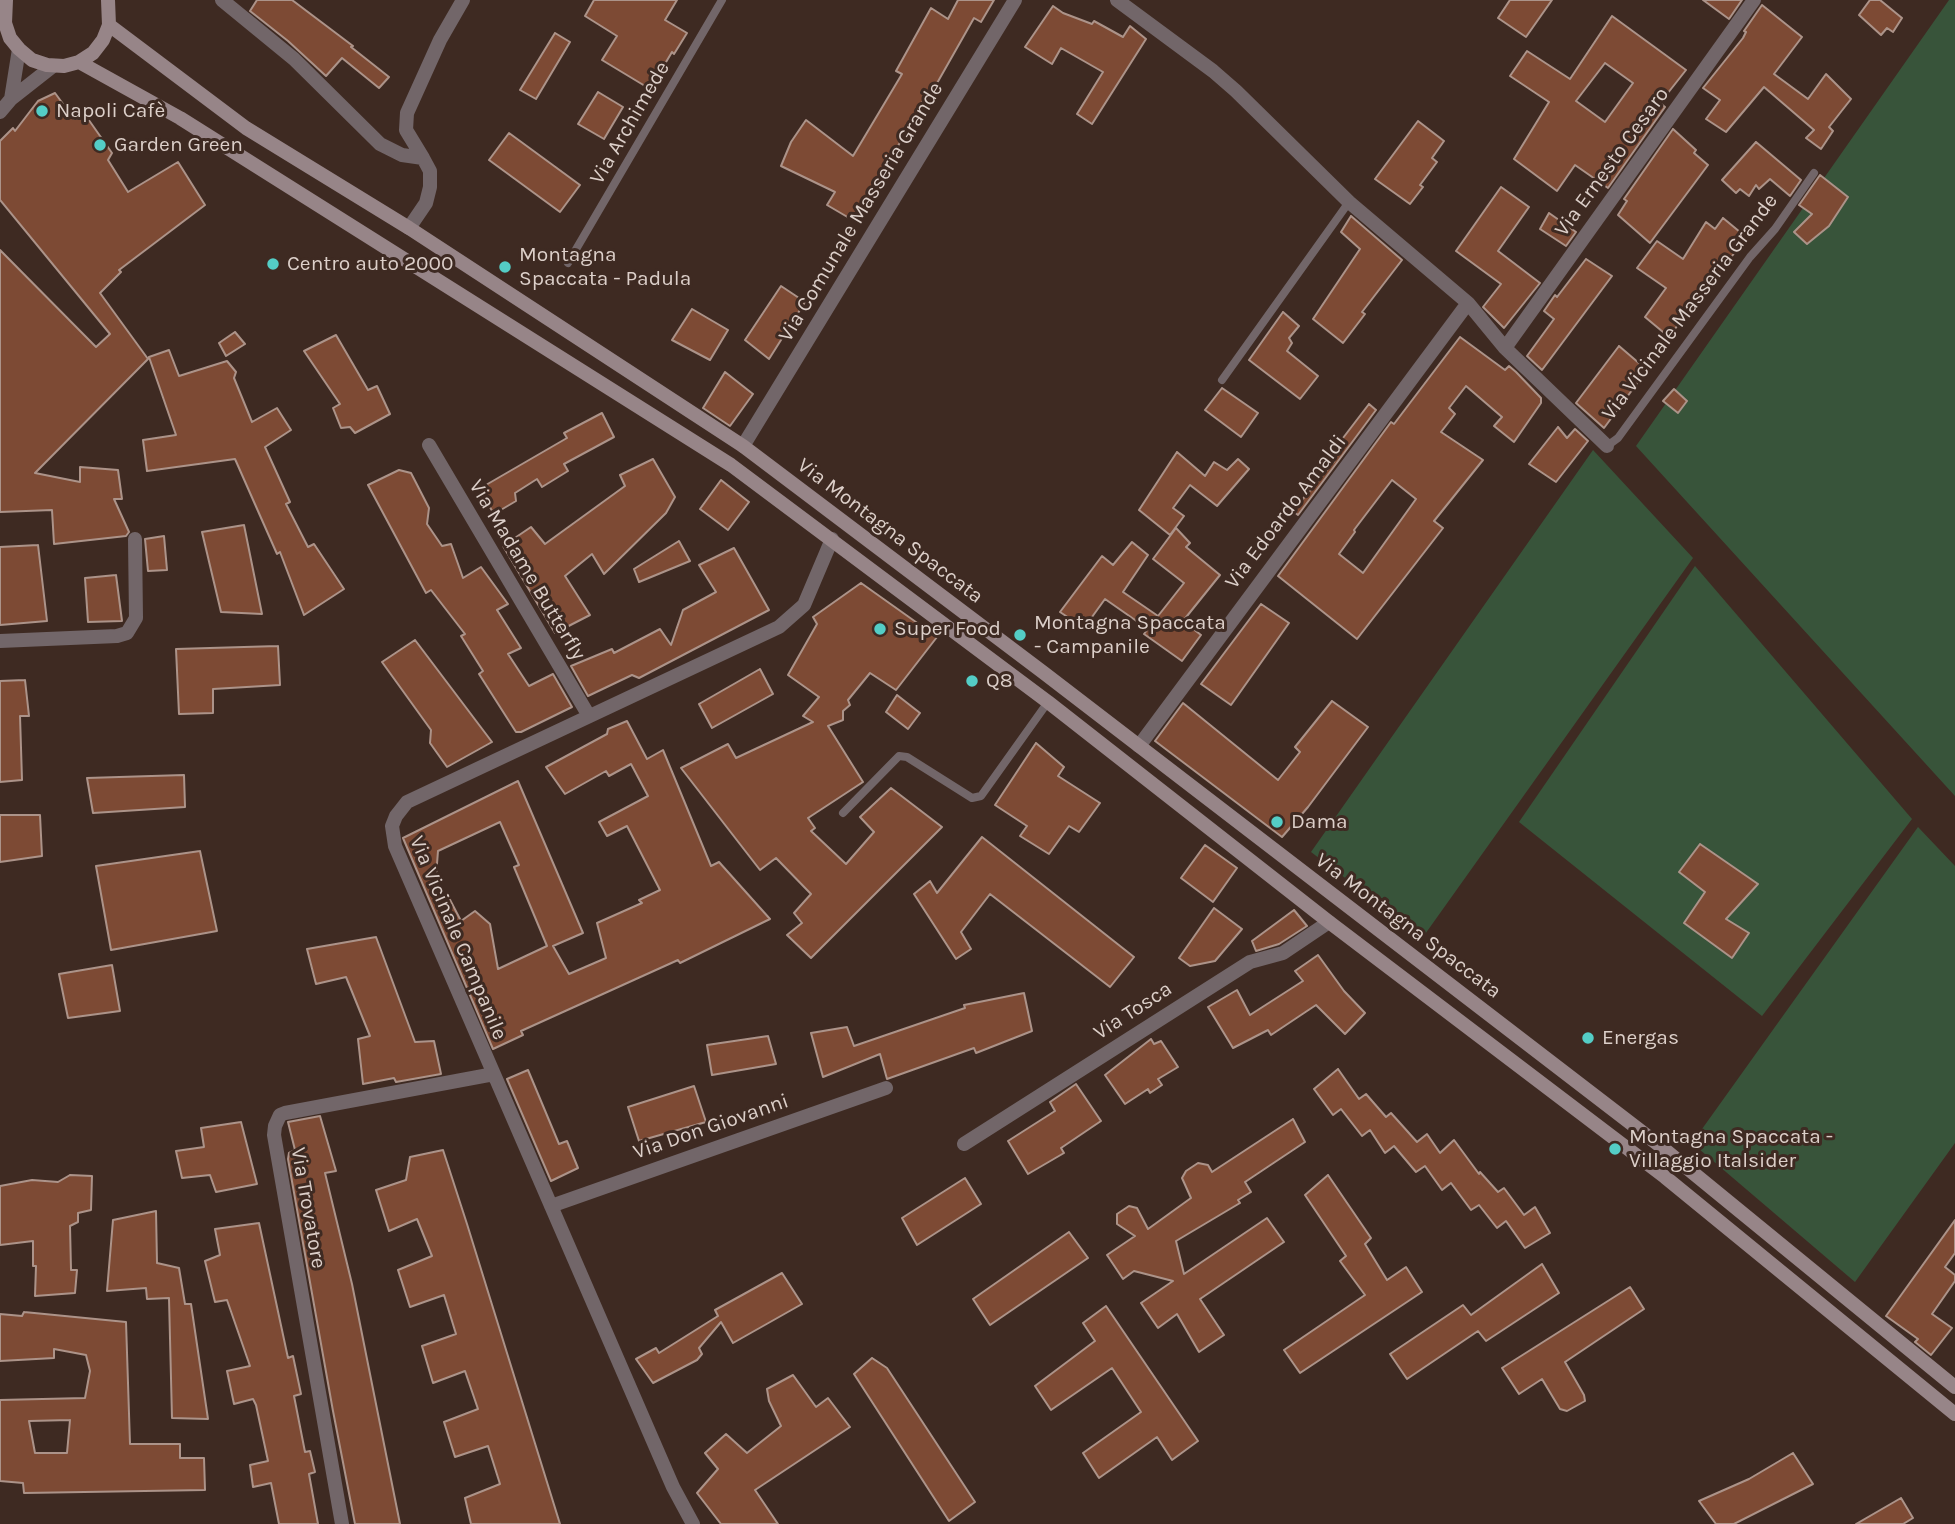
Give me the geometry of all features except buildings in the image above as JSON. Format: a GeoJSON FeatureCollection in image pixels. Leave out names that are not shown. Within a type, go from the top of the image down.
{"type":"FeatureCollection","features":[{"type":"Feature","properties":{"kind":"main road"},"geometry":{"type":"LineString","coordinates":[[6,0],[5,23],[10,42],[32,60],[53,66],[79,62],[93,53],[103,40],[109,25],[108,0]]}},
{"type":"Feature","properties":{"kind":"main road","name":"Via Montagna Spaccata"},"geometry":{"type":"LineString","coordinates":[[109,25],[246,128],[410,228],[743,446],[1659,1144],[1955,1387]]}},
{"type":"Feature","properties":{"kind":"main road","name":"Via Montagna Spaccata"},"geometry":{"type":"LineString","coordinates":[[79,62],[192,126],[720,457],[1048,702],[1329,922],[1665,1177],[1955,1414]]}},
{"type":"Feature","properties":{"kind":"street"},"geometry":{"type":"LineString","coordinates":[[222,0],[294,59],[380,145],[402,155],[423,158]]}},
{"type":"Feature","properties":{"kind":"street"},"geometry":{"type":"LineString","coordinates":[[410,228],[426,202],[430,171],[405,131],[407,113],[440,40],[463,0]]}},
{"type":"Feature","properties":{"kind":"street","name":"Via Comunale Masseria Grande"},"geometry":{"type":"LineString","coordinates":[[743,446],[1015,0]]}},
{"type":"Feature","properties":{"kind":"street","name":"Via Vicinale Masseria Grande"},"geometry":{"type":"LineString","coordinates":[[1117,0],[1236,91],[1349,202],[1468,303],[1505,348],[1607,446]]}},
{"type":"Feature","properties":{"kind":"street","name":"Via Ernesto Cesaro"},"geometry":{"type":"LineString","coordinates":[[1505,348],[1754,0]]}},
{"type":"Feature","properties":{"kind":"street"},"geometry":{"type":"LineString","coordinates":[[10,42],[11,99]]}},
{"type":"Feature","properties":{"kind":"street"},"geometry":{"type":"LineString","coordinates":[[0,112],[11,99],[53,66]]}},
{"type":"Feature","properties":{"kind":"street","name":"Via Edoardo Amaldi"},"geometry":{"type":"LineString","coordinates":[[1139,746],[1468,303]]}},
{"type":"Feature","properties":{"kind":"street","name":"Via Madame Butterfly"},"geometry":{"type":"LineString","coordinates":[[429,445],[589,716]]}},
{"type":"Feature","properties":{"kind":"street"},"geometry":{"type":"LineString","coordinates":[[0,641],[117,636],[127,633],[136,618],[135,539]]}},
{"type":"Feature","properties":{"kind":"street","name":"Via Vicinale Campanile"},"geometry":{"type":"LineString","coordinates":[[693,1524],[673,1487],[394,846],[392,826],[407,802],[779,627],[804,605],[832,539]]}},
{"type":"Feature","properties":{"kind":"street","name":"Via Tosca"},"geometry":{"type":"LineString","coordinates":[[964,1144],[1250,962],[1283,953],[1329,922]]}},
{"type":"Feature","properties":{"kind":"street","name":"Via Trovatore"},"geometry":{"type":"LineString","coordinates":[[342,1524],[274,1135],[275,1126],[280,1115],[285,1113],[494,1074]]}},
{"type":"Feature","properties":{"kind":"street","name":"Via Don Giovanni"},"geometry":{"type":"LineString","coordinates":[[551,1206],[886,1088]]}},
{"type":"Feature","properties":{"kind":"lane","name":"Via Archimede"},"geometry":{"type":"LineString","coordinates":[[568,263],[722,0]]}},
{"type":"Feature","properties":{"kind":"lane","name":"Via Vicinale Masseria Grande"},"geometry":{"type":"LineString","coordinates":[[1607,446],[1618,438],[1814,173]]}},
{"type":"Feature","properties":{"kind":"lane"},"geometry":{"type":"LineString","coordinates":[[1222,380],[1349,202]]}},
{"type":"Feature","properties":{"kind":"lane"},"geometry":{"type":"LineString","coordinates":[[843,813],[899,756],[907,757],[972,798],[981,796],[1048,702]]}},
{"type":"Feature","properties":{"kind":"green space"},"geometry":{"type":"Polygon","coordinates":[[[1949,0],[1955,0],[1955,796],[1636,446],[1949,0]]]}},
{"type":"Feature","properties":{"kind":"green space"},"geometry":{"type":"Polygon","coordinates":[[[1593,450],[1693,558],[1423,937],[1311,852],[1593,450]]]}},
{"type":"Feature","properties":{"kind":"green space"},"geometry":{"type":"Polygon","coordinates":[[[1695,566],[1912,819],[1762,1016],[1519,822],[1695,566]]]}},
{"type":"Feature","properties":{"kind":"green space"},"geometry":{"type":"Polygon","coordinates":[[[1918,827],[1955,866],[1955,1143],[1855,1282],[1692,1143],[1918,827]]]}},
{"type":"Feature","properties":{"kind":"place","name":"Napoli Cafè"},"geometry":{"type":"Point","coordinates":[42,111]}},
{"type":"Feature","properties":{"kind":"place","name":"Garden Green"},"geometry":{"type":"Point","coordinates":[100,145]}},
{"type":"Feature","properties":{"kind":"place","name":"Centro auto 2000"},"geometry":{"type":"Point","coordinates":[273,264]}},
{"type":"Feature","properties":{"kind":"place","name":"Montagna Spaccata - Padula"},"geometry":{"type":"Point","coordinates":[505,267]}},
{"type":"Feature","properties":{"kind":"place","name":"Super Food"},"geometry":{"type":"Point","coordinates":[880,629]}},
{"type":"Feature","properties":{"kind":"place","name":"Montagna Spaccata - Campanile"},"geometry":{"type":"Point","coordinates":[1020,635]}},
{"type":"Feature","properties":{"kind":"place","name":"Q8"},"geometry":{"type":"Point","coordinates":[972,681]}},
{"type":"Feature","properties":{"kind":"place","name":"Dama"},"geometry":{"type":"Point","coordinates":[1277,822]}},
{"type":"Feature","properties":{"kind":"place","name":"Energas"},"geometry":{"type":"Point","coordinates":[1588,1038]}},
{"type":"Feature","properties":{"kind":"place","name":"Montagna Spaccata - Villaggio Italsider"},"geometry":{"type":"Point","coordinates":[1615,1149]}}]}
